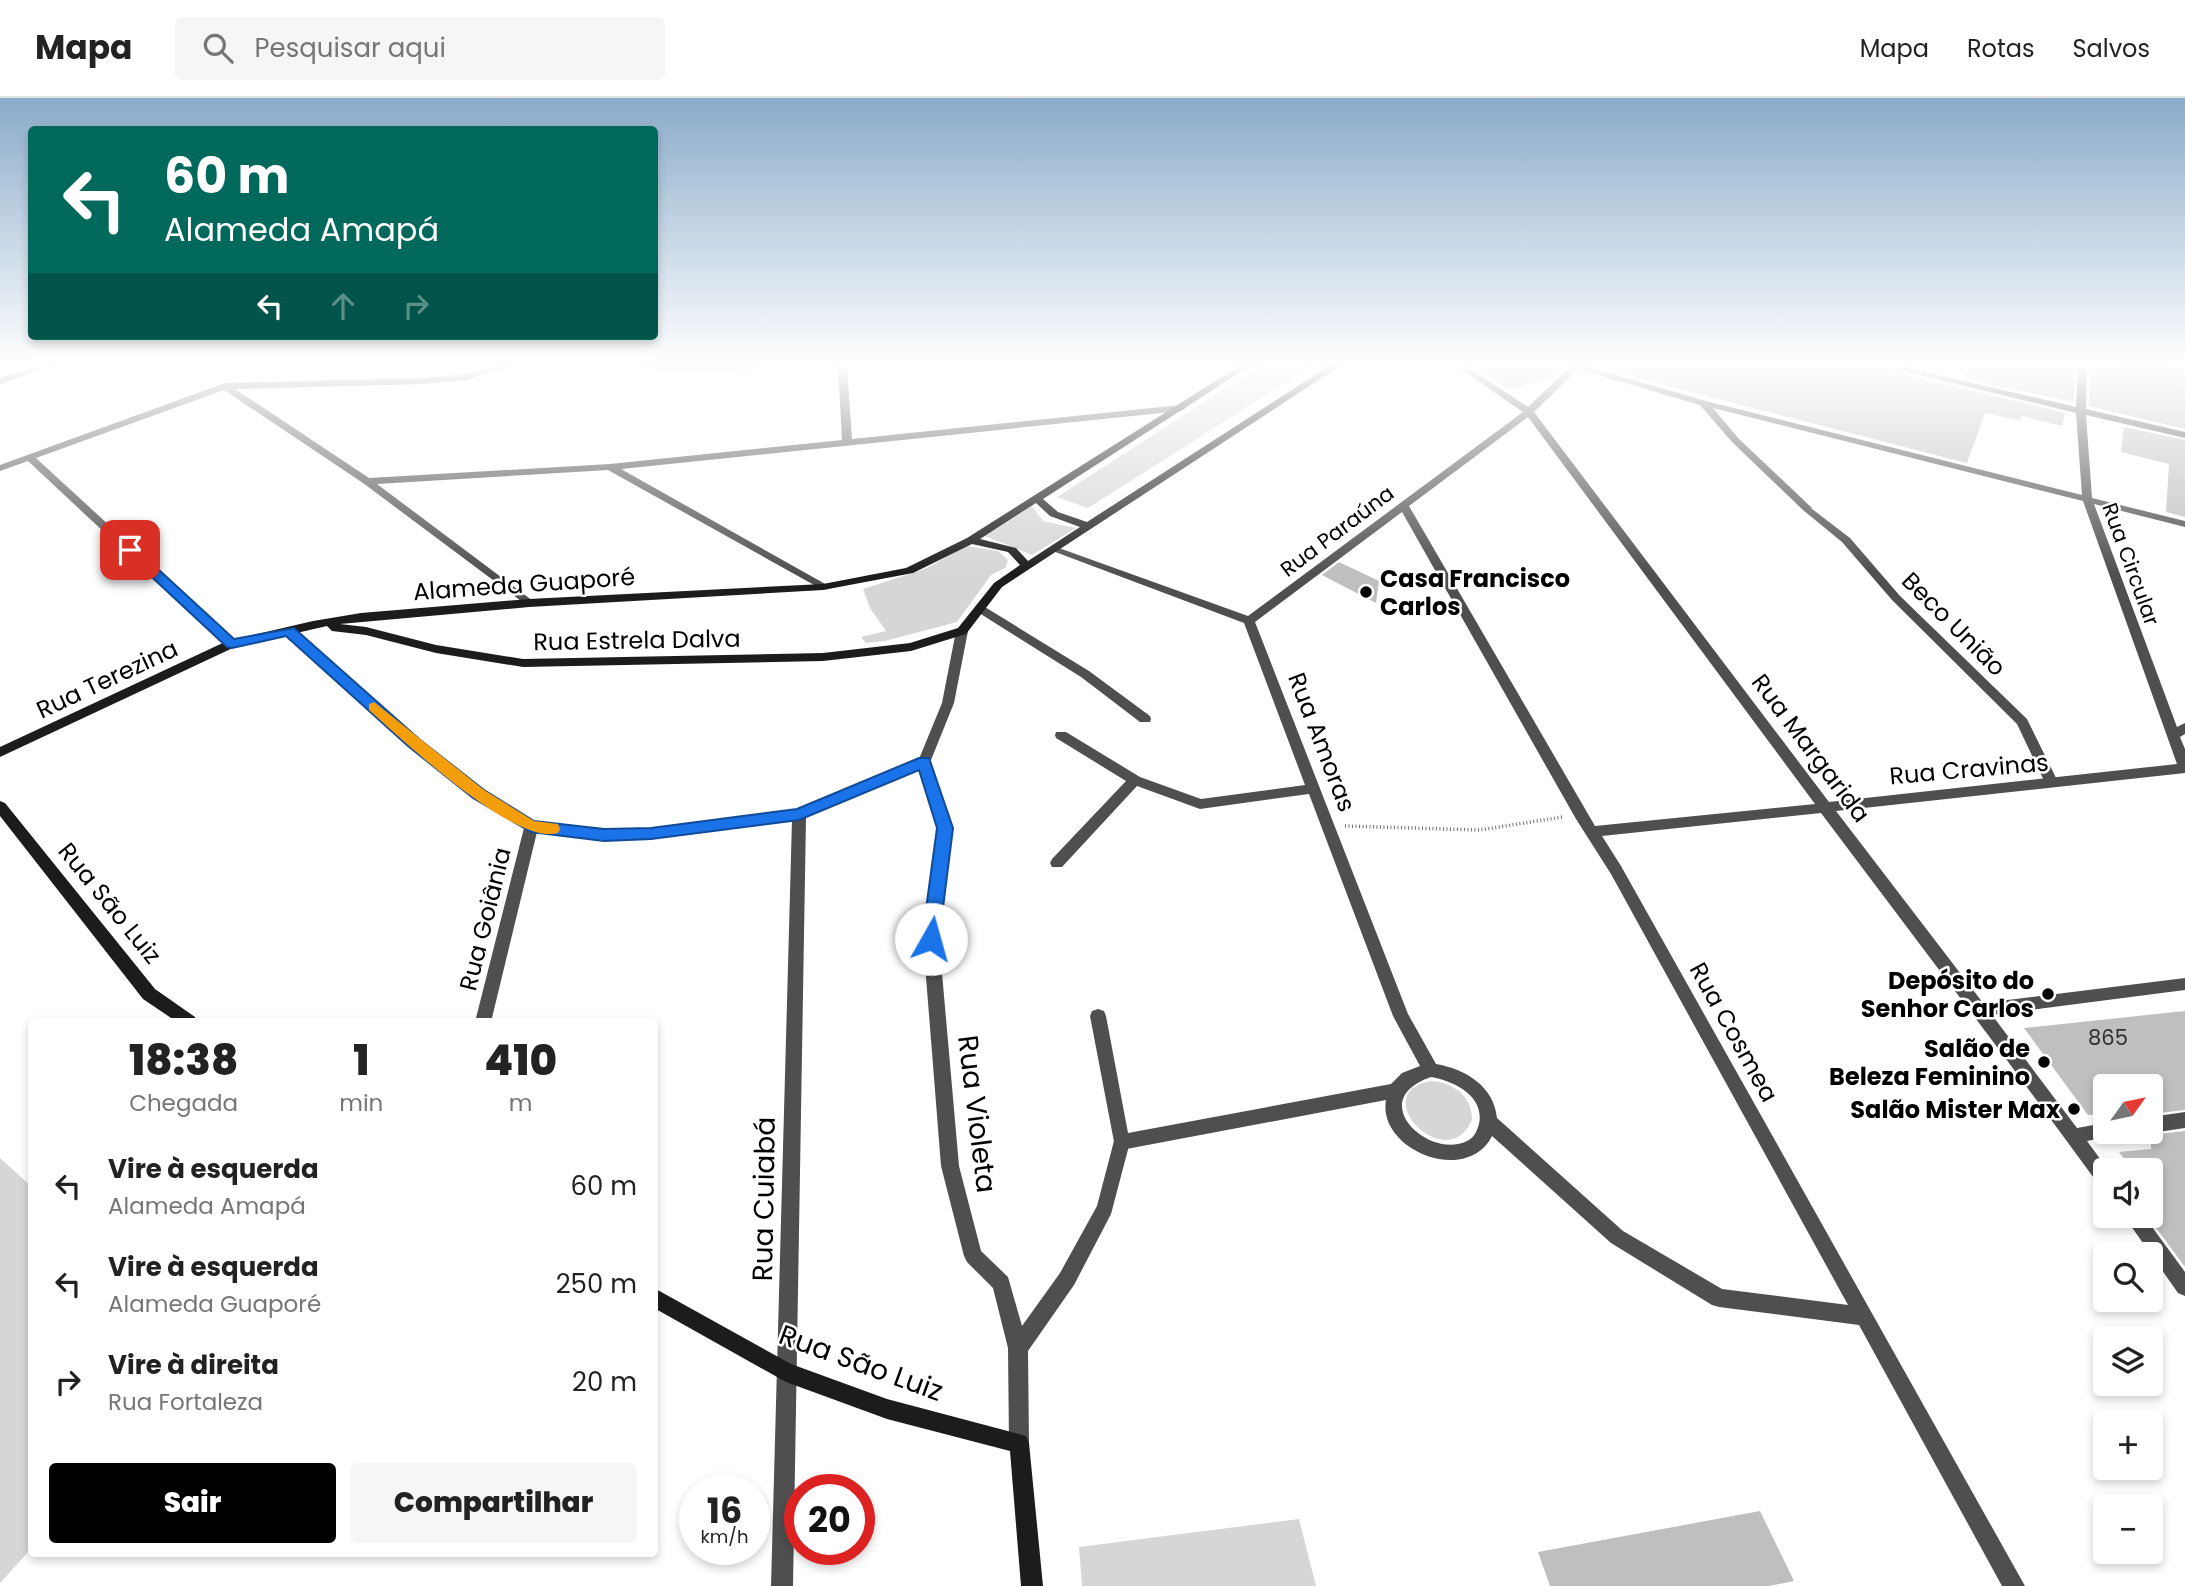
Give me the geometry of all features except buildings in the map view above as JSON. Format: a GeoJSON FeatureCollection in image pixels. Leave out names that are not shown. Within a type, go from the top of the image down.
{"type":"FeatureCollection","features":[{"type":"Feature","properties":{"kind":"street"},"geometry":{"type":"LineString","coordinates":[[0,468],[89,435]]}},
{"type":"Feature","properties":{"kind":"street"},"geometry":{"type":"LineString","coordinates":[[299,435],[367,481],[528,603]]}},
{"type":"Feature","properties":{"kind":"street"},"geometry":{"type":"LineString","coordinates":[[847,435],[847,441]]}},
{"type":"Feature","properties":{"kind":"street"},"geometry":{"type":"LineString","coordinates":[[367,481],[610,467],[903,435]]}},
{"type":"Feature","properties":{"kind":"street","name":"Alameda Guaporé"},"geometry":{"type":"LineString","coordinates":[[232,644],[361,617],[528,603],[823,587],[909,571],[971,540],[1138,435]]}},
{"type":"Feature","properties":{"kind":"street"},"geometry":{"type":"LineString","coordinates":[[289,631],[414,743],[478,794],[531,826],[604,835],[639,834],[799,814],[924,762],[948,703],[962,631],[998,586],[1228,435]]}},
{"type":"Feature","properties":{"kind":"street","name":"Rua Paraúna"},"geometry":{"type":"LineString","coordinates":[[1249,621],[1498,435]]}},
{"type":"Feature","properties":{"kind":"street","name":"Rua Margarida"},"geometry":{"type":"LineString","coordinates":[[1546,435],[2093,1163]]}},
{"type":"Feature","properties":{"kind":"street","name":"Beco União"},"geometry":{"type":"LineString","coordinates":[[1731,435],[1807,508],[1846,540],[1896,598],[2022,722],[2052,784]]}},
{"type":"Feature","properties":{"kind":"street"},"geometry":{"type":"LineString","coordinates":[[1833,435],[2185,524]]}},
{"type":"Feature","properties":{"kind":"street","name":"Rua Circular"},"geometry":{"type":"LineString","coordinates":[[2083,435],[2087,499],[2185,767]]}},
{"type":"Feature","properties":{"kind":"street"},"geometry":{"type":"LineString","coordinates":[[29,457],[232,644]]}},
{"type":"Feature","properties":{"kind":"street"},"geometry":{"type":"LineString","coordinates":[[610,467],[823,587]]}},
{"type":"Feature","properties":{"kind":"street"},"geometry":{"type":"LineString","coordinates":[[1038,499],[1044,509],[1058,519],[1088,526]]}},
{"type":"Feature","properties":{"kind":"street","name":"Rua Cosmea"},"geometry":{"type":"LineString","coordinates":[[1404,506],[1581,815],[1623,882],[2014,1586]]}},
{"type":"Feature","properties":{"kind":"street"},"geometry":{"type":"LineString","coordinates":[[971,540],[1012,550],[1028,567]]}},
{"type":"Feature","properties":{"kind":"street"},"geometry":{"type":"LineString","coordinates":[[1055,550],[1249,621]]}},
{"type":"Feature","properties":{"kind":"street"},"geometry":{"type":"LineString","coordinates":[[980,608],[1059,656],[1146,719]]}},
{"type":"Feature","properties":{"kind":"street","name":"Rua Amoras"},"geometry":{"type":"LineString","coordinates":[[1249,621],[1401,1016],[1432,1070]]}},
{"type":"Feature","properties":{"kind":"street","name":"Rua Estrela Dalva"},"geometry":{"type":"LineString","coordinates":[[313,625],[366,631],[436,649],[523,663],[823,657],[911,647],[962,631]]}},
{"type":"Feature","properties":{"kind":"street","name":"Rua Terezina"},"geometry":{"type":"LineString","coordinates":[[0,752],[232,644]]}},
{"type":"Feature","properties":{"kind":"street"},"geometry":{"type":"LineString","coordinates":[[2174,736],[2185,727]]}},
{"type":"Feature","properties":{"kind":"street"},"geometry":{"type":"LineString","coordinates":[[1061,734],[1135,780],[1200,804],[1313,789]]}},
{"type":"Feature","properties":{"kind":"street","name":"Rua Violeta"},"geometry":{"type":"LineString","coordinates":[[924,762],[945,828],[931,939],[950,1166],[973,1256],[1001,1283],[1018,1348],[1019,1443],[1032,1586]]}},
{"type":"Feature","properties":{"kind":"street","name":"Rua Cravinas"},"geometry":{"type":"LineString","coordinates":[[1591,832],[2052,784],[2185,767]]}},
{"type":"Feature","properties":{"kind":"street"},"geometry":{"type":"LineString","coordinates":[[1057,863],[1135,780]]}},
{"type":"Feature","properties":{"kind":"street","name":"Rua São Luiz"},"geometry":{"type":"LineString","coordinates":[[0,806],[149,994],[183,1018]]}},
{"type":"Feature","properties":{"kind":"street","name":"Rua Cuiabá"},"geometry":{"type":"LineString","coordinates":[[782,1586],[799,814]]}},
{"type":"Feature","properties":{"kind":"street","name":"Rua Goiânia"},"geometry":{"type":"LineString","coordinates":[[484,1018],[531,826]]}},
{"type":"Feature","properties":{"kind":"street"},"geometry":{"type":"LineString","coordinates":[[1980,1010],[2185,984]]}},
{"type":"Feature","properties":{"kind":"street"},"geometry":{"type":"LineString","coordinates":[[1018,1348],[1067,1279],[1105,1208],[1121,1142],[1098,1017]]}},
{"type":"Feature","properties":{"kind":"street"},"geometry":{"type":"LineString","coordinates":[[1490,1123],[1483,1139],[1473,1148],[1460,1153],[1429,1150],[1403,1131],[1395,1118],[1395,1091],[1403,1080],[1415,1073],[1432,1070],[1453,1074],[1474,1087],[1483,1100],[1490,1123],[1618,1237],[1719,1298],[1864,1316]]}},
{"type":"Feature","properties":{"kind":"street"},"geometry":{"type":"LineString","coordinates":[[1121,1142],[1395,1091]]}},
{"type":"Feature","properties":{"kind":"street"},"geometry":{"type":"LineString","coordinates":[[2163,1123],[2185,1120]]}},
{"type":"Feature","properties":{"kind":"street"},"geometry":{"type":"LineString","coordinates":[[2073,1136],[2093,1134]]}},
{"type":"Feature","properties":{"kind":"street"},"geometry":{"type":"LineString","coordinates":[[2142,1228],[2185,1287]]}},
{"type":"Feature","properties":{"kind":"street","name":"Rua São Luiz"},"geometry":{"type":"LineString","coordinates":[[658,1299],[786,1372],[887,1409],[1019,1443]]}},
{"type":"Feature","properties":{"kind":"path"},"geometry":{"type":"LineString","coordinates":[[1329,825],[1480,830],[1581,815]]}},
{"type":"Feature","properties":{"kind":"shaded area"},"geometry":{"type":"Polygon","coordinates":[[[1152,435],[1202,435],[1088,508],[1057,497],[1152,435]]]}},
{"type":"Feature","properties":{"kind":"shaded area"},"geometry":{"type":"Polygon","coordinates":[[[1032,506],[1043,521],[1076,528],[1032,555],[985,536],[1032,506]]]}},
{"type":"Feature","properties":{"kind":"shaded area"},"geometry":{"type":"Polygon","coordinates":[[[966,546],[998,551],[1008,560],[1005,568],[991,575],[957,622],[885,641],[866,643],[861,637],[886,631],[870,608],[863,589],[925,569],[966,546]]]}},
{"type":"Feature","properties":{"kind":"shaded area"},"geometry":{"type":"Polygon","coordinates":[[[1431,1081],[1454,1088],[1469,1104],[1472,1120],[1460,1135],[1445,1140],[1430,1136],[1417,1126],[1408,1113],[1406,1100],[1413,1088],[1431,1081]]]}},
{"type":"Feature","properties":{"kind":"shaded area"},"geometry":{"type":"Polygon","coordinates":[[[0,1158],[28,1183],[28,1552],[0,1583],[0,1158]]]}},
{"type":"Feature","properties":{"kind":"shaded area"},"geometry":{"type":"Polygon","coordinates":[[[1299,1519],[1316,1586],[1082,1586],[1079,1547],[1299,1519]]]}},
{"type":"Feature","properties":{"kind":"slow traffic"},"geometry":{"type":"LineString","coordinates":[[374,707],[478,794],[531,826],[552,829]]}},
{"type":"Feature","properties":{"kind":"place","name":"Casa Francisco Carlos"},"geometry":{"type":"Point","coordinates":[1366,592]}},
{"type":"Feature","properties":{"kind":"place","name":"Depósito do Senhor Carlos"},"geometry":{"type":"Point","coordinates":[2048,994]}},
{"type":"Feature","properties":{"kind":"place","name":"Salão de Beleza Feminino"},"geometry":{"type":"Point","coordinates":[2044,1062]}},
{"type":"Feature","properties":{"kind":"place","name":"Salão Mister Max"},"geometry":{"type":"Point","coordinates":[2074,1109]}},
{"type":"Feature","properties":{"kind":"route"},"geometry":{"type":"LineString","coordinates":[[130,550],[232,644],[289,631],[414,743],[478,794],[531,826],[604,835],[651,833],[799,814],[924,762],[945,828],[931,939]]}}]}
